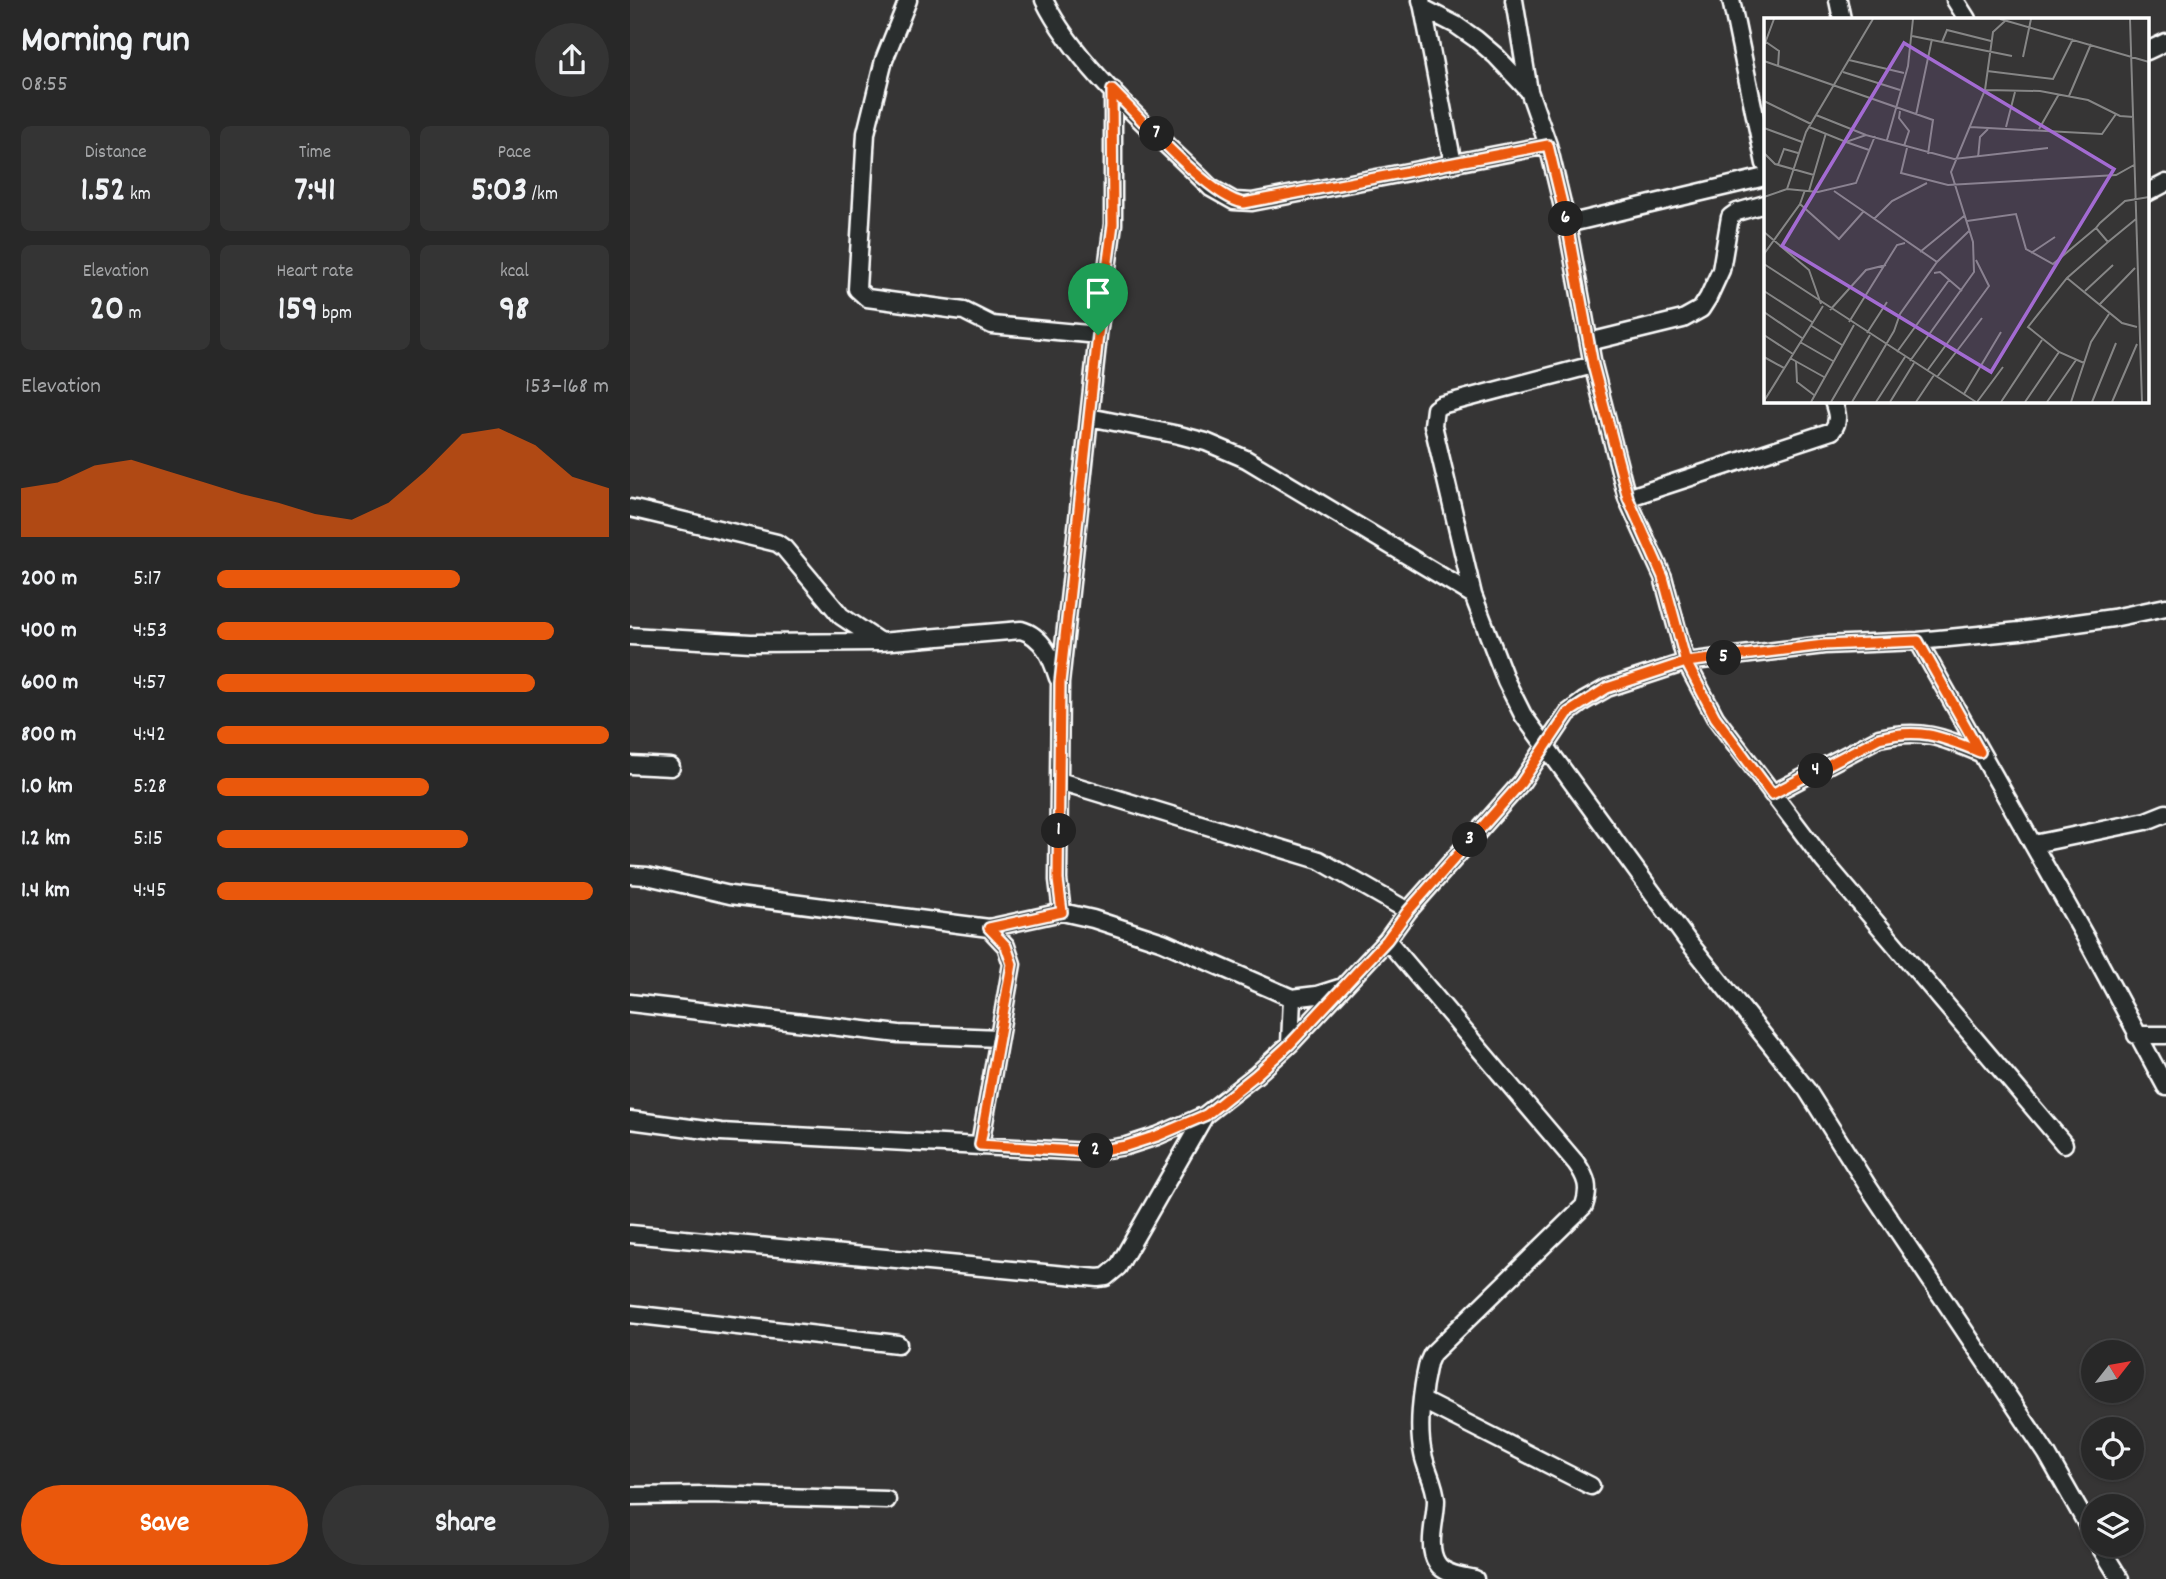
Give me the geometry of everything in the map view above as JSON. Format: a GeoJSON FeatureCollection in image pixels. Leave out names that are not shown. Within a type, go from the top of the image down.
{"type":"FeatureCollection","features":[{"type":"Feature","properties":{"kind":"street"},"geometry":{"type":"LineString","coordinates":[[908,0],[884,60],[866,133],[857,289],[866,299],[964,311],[992,325],[1098,335]]}},
{"type":"Feature","properties":{"kind":"street"},"geometry":{"type":"LineString","coordinates":[[1044,0],[1053,18],[1082,58],[1112,90],[1211,188],[1234,201],[1252,202],[1548,145]]}},
{"type":"Feature","properties":{"kind":"street"},"geometry":{"type":"LineString","coordinates":[[1514,0],[1529,90],[1548,145],[1567,224],[1593,365],[1628,498],[1663,577],[1686,662],[1715,717],[1772,794],[1849,891],[2064,1144]]}},
{"type":"Feature","properties":{"kind":"street"},"geometry":{"type":"LineString","coordinates":[[1731,0],[1764,159]]}},
{"type":"Feature","properties":{"kind":"street"},"geometry":{"type":"LineString","coordinates":[[1838,0],[1842,18]]}},
{"type":"Feature","properties":{"kind":"street"},"geometry":{"type":"LineString","coordinates":[[1955,0],[1966,18]]}},
{"type":"Feature","properties":{"kind":"street"},"geometry":{"type":"LineString","coordinates":[[1422,4],[1453,164]]}},
{"type":"Feature","properties":{"kind":"street"},"geometry":{"type":"LineString","coordinates":[[1422,4],[1476,39],[1529,90]]}},
{"type":"Feature","properties":{"kind":"street"},"geometry":{"type":"LineString","coordinates":[[2148,51],[2166,42]]}},
{"type":"Feature","properties":{"kind":"street"},"geometry":{"type":"LineString","coordinates":[[1062,912],[1058,880],[1060,683],[1098,335],[1113,224],[1112,90]]}},
{"type":"Feature","properties":{"kind":"street"},"geometry":{"type":"LineString","coordinates":[[1567,224],[1764,177]]}},
{"type":"Feature","properties":{"kind":"street"},"geometry":{"type":"LineString","coordinates":[[2148,192],[2166,183]]}},
{"type":"Feature","properties":{"kind":"street"},"geometry":{"type":"LineString","coordinates":[[1589,342],[1693,315],[1708,298],[1721,270],[1730,217],[1737,212],[1764,204]]}},
{"type":"Feature","properties":{"kind":"street"},"geometry":{"type":"LineString","coordinates":[[1593,365],[1435,409],[1433,425],[1474,595],[1506,681],[1523,715],[1687,940],[1807,1090],[1854,1166],[2048,1454],[2081,1513]]}},
{"type":"Feature","properties":{"kind":"street"},"geometry":{"type":"LineString","coordinates":[[1628,498],[1832,432],[1837,425],[1833,402]]}},
{"type":"Feature","properties":{"kind":"street"},"geometry":{"type":"LineString","coordinates":[[1089,417],[1206,442],[1246,459],[1474,595]]}},
{"type":"Feature","properties":{"kind":"street"},"geometry":{"type":"LineString","coordinates":[[630,508],[777,543],[841,616],[880,642]]}},
{"type":"Feature","properties":{"kind":"street"},"geometry":{"type":"LineString","coordinates":[[630,1120],[721,1132],[1089,1152],[1126,1146],[1157,1136],[1206,1115],[1290,1044],[1387,940],[1408,911],[1521,783],[1568,713],[1607,688],[1686,662],[1824,645],[1918,641],[2033,629],[2113,618],[2166,607]]}},
{"type":"Feature","properties":{"kind":"street"},"geometry":{"type":"LineString","coordinates":[[630,636],[751,643],[880,642],[1021,630],[1037,638],[1046,649],[1060,683]]}},
{"type":"Feature","properties":{"kind":"street"},"geometry":{"type":"LineString","coordinates":[[1918,641],[2034,844],[2166,1087]]}},
{"type":"Feature","properties":{"kind":"street"},"geometry":{"type":"LineString","coordinates":[[1772,794],[1879,738],[1898,733],[1936,735],[1980,752]]}},
{"type":"Feature","properties":{"kind":"street"},"geometry":{"type":"LineString","coordinates":[[630,765],[671,766]]}},
{"type":"Feature","properties":{"kind":"street"},"geometry":{"type":"LineString","coordinates":[[1059,781],[1319,860],[1408,911]]}},
{"type":"Feature","properties":{"kind":"street"},"geometry":{"type":"LineString","coordinates":[[2034,844],[2146,821],[2166,813]]}},
{"type":"Feature","properties":{"kind":"street"},"geometry":{"type":"LineString","coordinates":[[630,875],[647,876],[730,895],[989,928],[1062,912],[1093,919],[1163,942],[1292,998],[1341,988]]}},
{"type":"Feature","properties":{"kind":"street"},"geometry":{"type":"LineString","coordinates":[[980,1145],[1012,964],[1006,946],[989,928]]}},
{"type":"Feature","properties":{"kind":"street"},"geometry":{"type":"LineString","coordinates":[[1387,940],[1576,1163],[1585,1175],[1588,1186],[1584,1206],[1432,1354],[1425,1375],[1420,1429],[1423,1455],[1436,1497],[1432,1542],[1434,1560],[1446,1572],[1475,1579]]}},
{"type":"Feature","properties":{"kind":"street"},"geometry":{"type":"LineString","coordinates":[[1290,1044],[1292,998]]}},
{"type":"Feature","properties":{"kind":"street"},"geometry":{"type":"LineString","coordinates":[[630,1003],[899,1034],[999,1038]]}},
{"type":"Feature","properties":{"kind":"street"},"geometry":{"type":"LineString","coordinates":[[2136,1035],[2166,1035]]}},
{"type":"Feature","properties":{"kind":"street"},"geometry":{"type":"LineString","coordinates":[[630,1234],[1105,1277],[1118,1267],[1206,1115]]}},
{"type":"Feature","properties":{"kind":"street"},"geometry":{"type":"LineString","coordinates":[[630,1314],[898,1345]]}},
{"type":"Feature","properties":{"kind":"street"},"geometry":{"type":"LineString","coordinates":[[1423,1401],[1591,1486]]}},
{"type":"Feature","properties":{"kind":"street"},"geometry":{"type":"LineString","coordinates":[[630,1496],[706,1495],[887,1500]]}},
{"type":"Feature","properties":{"kind":"street"},"geometry":{"type":"LineString","coordinates":[[2106,1557],[2120,1579]]}},
{"type":"Feature","properties":{"kind":"route"},"geometry":{"type":"LineString","coordinates":[[1098,335],[1060,683],[1058,880],[1062,912],[989,928],[1006,946],[1012,964],[980,1145],[1089,1152],[1126,1146],[1206,1115],[1290,1044],[1387,940],[1408,911],[1521,783],[1568,713],[1607,688],[1686,662],[1715,717],[1772,794],[1879,738],[1898,733],[1936,735],[1980,752],[1918,641],[1824,645],[1686,662],[1663,577],[1628,498],[1593,365],[1567,224],[1548,145],[1244,203],[1224,197],[1211,188],[1112,90],[1113,224],[1098,335]]}}]}
